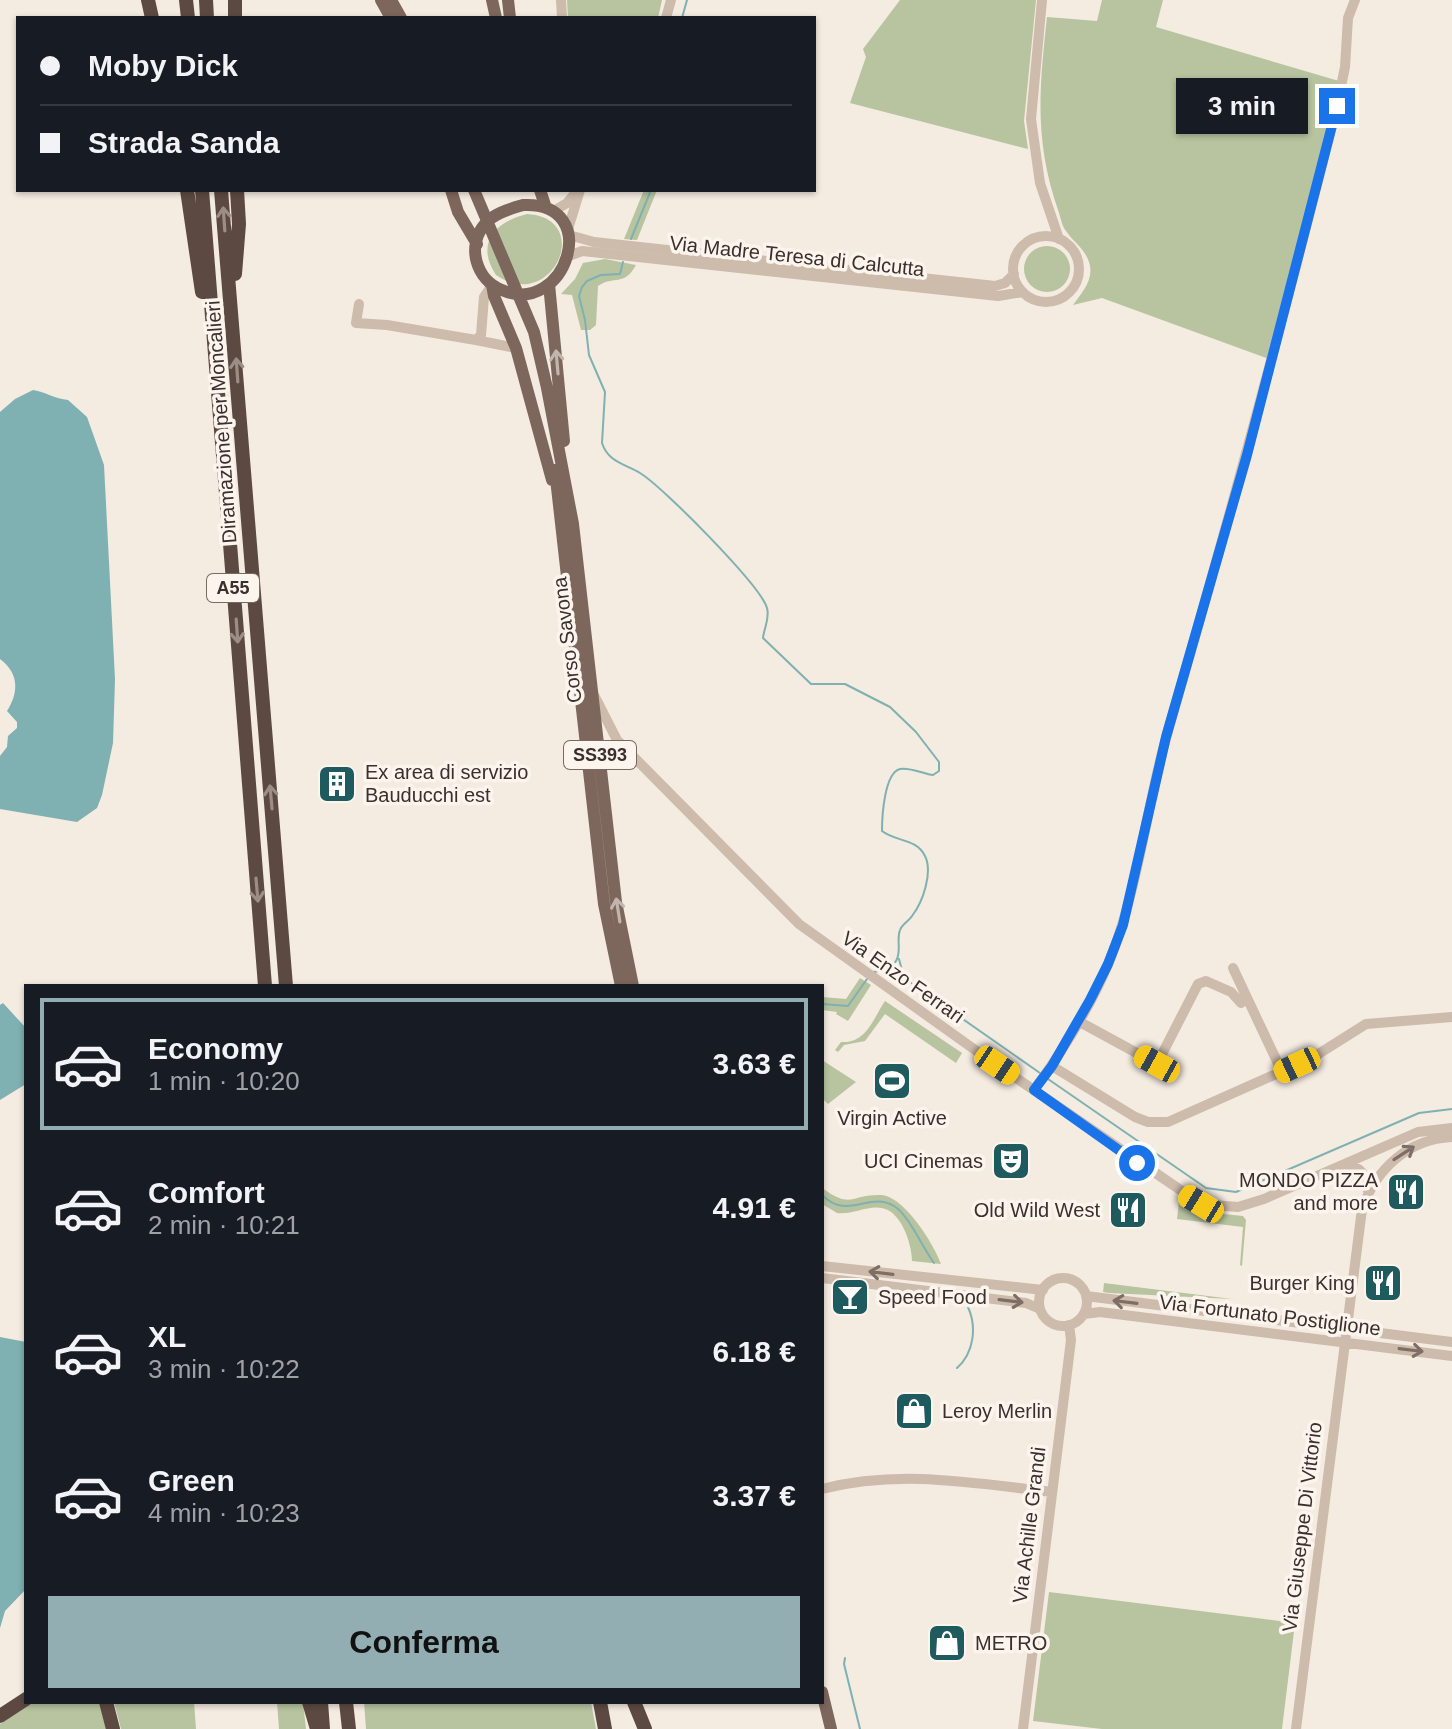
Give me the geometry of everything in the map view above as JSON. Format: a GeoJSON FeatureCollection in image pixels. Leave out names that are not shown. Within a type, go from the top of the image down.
{"type":"FeatureCollection","features":[{"type":"Feature","properties":{"kind":"highway"},"geometry":{"type":"LineString","coordinates":[[187,192],[218,380]]}},
{"type":"Feature","properties":{"kind":"highway","name":"Diramazione per Moncalieri"},"geometry":{"type":"LineString","coordinates":[[202,192],[265,984]]}},
{"type":"Feature","properties":{"kind":"highway","name":"Diramazione per Moncalieri"},"geometry":{"type":"LineString","coordinates":[[221,192],[233,303],[286,984]]}},
{"type":"Feature","properties":{"kind":"highway"},"geometry":{"type":"LineString","coordinates":[[233,303],[239,224],[237,192]]}},
{"type":"Feature","properties":{"kind":"highway"},"geometry":{"type":"LineString","coordinates":[[0,1716],[24,1700]]}},
{"type":"Feature","properties":{"kind":"highway"},"geometry":{"type":"LineString","coordinates":[[106,1704],[113,1729]]}},
{"type":"Feature","properties":{"kind":"highway"},"geometry":{"type":"LineString","coordinates":[[310,1704],[320,1729]]}},
{"type":"Feature","properties":{"kind":"highway"},"geometry":{"type":"LineString","coordinates":[[320,1729],[321,1704]]}},
{"type":"Feature","properties":{"kind":"highway"},"geometry":{"type":"LineString","coordinates":[[346,1704],[348,1728]]}},
{"type":"Feature","properties":{"kind":"highway"},"geometry":{"type":"LineString","coordinates":[[348,1728],[355,1704]]}},
{"type":"Feature","properties":{"kind":"highway"},"geometry":{"type":"LineString","coordinates":[[600,1704],[605,1729]]}},
{"type":"Feature","properties":{"kind":"highway"},"geometry":{"type":"LineString","coordinates":[[635,1704],[645,1729]]}},
{"type":"Feature","properties":{"kind":"main road"},"geometry":{"type":"LineString","coordinates":[[452,192],[458,212],[477,244]]}},
{"type":"Feature","properties":{"kind":"main road","name":"Corso Savona"},"geometry":{"type":"LineString","coordinates":[[469,192],[479,206]]}},
{"type":"Feature","properties":{"kind":"main road","name":"Corso Savona"},"geometry":{"type":"LineString","coordinates":[[475,192],[541,359],[594,694],[616,902],[633,984]]}},
{"type":"Feature","properties":{"kind":"main road"},"geometry":{"type":"LineString","coordinates":[[483,192],[491,205],[504,211]]}},
{"type":"Feature","properties":{"kind":"main road"},"geometry":{"type":"LineString","coordinates":[[523,205],[525,192]]}},
{"type":"Feature","properties":{"kind":"main road"},"geometry":{"type":"LineString","coordinates":[[541,192],[549,210],[568,232],[571,246],[560,274],[549,284],[528,292],[503,291],[492,285],[481,274],[475,252],[485,224],[504,211],[523,205],[549,210]]}},
{"type":"Feature","properties":{"kind":"main road"},"geometry":{"type":"LineString","coordinates":[[549,284],[567,525]]}},
{"type":"Feature","properties":{"kind":"main road"},"geometry":{"type":"LineString","coordinates":[[492,285],[516,348],[567,525]]}},
{"type":"Feature","properties":{"kind":"main road","name":"Corso Savona"},"geometry":{"type":"LineString","coordinates":[[567,525],[604,904],[621,984]]}},
{"type":"Feature","properties":{"kind":"main road"},"geometry":{"type":"LineString","coordinates":[[824,1700],[831,1729]]}},
{"type":"Feature","properties":{"kind":"street"},"geometry":{"type":"LineString","coordinates":[[1042,0],[1031,119],[1040,183],[1059,239]]}},
{"type":"Feature","properties":{"kind":"street"},"geometry":{"type":"LineString","coordinates":[[1034,1090],[1078,1021],[1108,964],[1123,925],[1166,737],[1247,455],[1333,122],[1345,67],[1348,18],[1355,0]]}},
{"type":"Feature","properties":{"kind":"street"},"geometry":{"type":"LineString","coordinates":[[549,210],[567,203],[577,192]]}},
{"type":"Feature","properties":{"kind":"street"},"geometry":{"type":"LineString","coordinates":[[568,232],[578,192]]}},
{"type":"Feature","properties":{"kind":"street"},"geometry":{"type":"LineString","coordinates":[[1041,237],[1051,215]]}},
{"type":"Feature","properties":{"kind":"street","name":"Via Madre Teresa di Calcutta"},"geometry":{"type":"LineString","coordinates":[[568,232],[594,242],[995,286],[1005,283],[1014,274]]}},
{"type":"Feature","properties":{"kind":"street"},"geometry":{"type":"LineString","coordinates":[[1041,237],[1059,239],[1068,245],[1079,263],[1076,284],[1070,292],[1052,302],[1041,302],[1023,292],[1014,274],[1018,253],[1024,245],[1041,237]]}},
{"type":"Feature","properties":{"kind":"street","name":"Via Madre Teresa di Calcutta"},"geometry":{"type":"LineString","coordinates":[[569,256],[582,251],[998,296],[1023,292]]}},
{"type":"Feature","properties":{"kind":"street"},"geometry":{"type":"LineString","coordinates":[[476,340],[481,335],[484,297],[492,285]]}},
{"type":"Feature","properties":{"kind":"street"},"geometry":{"type":"LineString","coordinates":[[359,304],[356,323],[387,325],[516,348]]}},
{"type":"Feature","properties":{"kind":"street","name":"Via Enzo Ferrari"},"geometry":{"type":"LineString","coordinates":[[594,694],[613,734],[799,924],[1154,1175],[1201,1204],[1238,1207],[1418,1132],[1452,1128]]}},
{"type":"Feature","properties":{"kind":"street"},"geometry":{"type":"LineString","coordinates":[[1233,968],[1282,1072]]}},
{"type":"Feature","properties":{"kind":"street"},"geometry":{"type":"LineString","coordinates":[[1078,1021],[1157,1064],[1198,984],[1206,981],[1231,992],[1241,1003]]}},
{"type":"Feature","properties":{"kind":"street"},"geometry":{"type":"LineString","coordinates":[[1048,1072],[1135,1117],[1158,1123],[1168,1122],[1312,1058],[1366,1024],[1452,1017]]}},
{"type":"Feature","properties":{"kind":"street"},"geometry":{"type":"LineString","coordinates":[[1368,1191],[1397,1155],[1429,1140],[1452,1137]]}},
{"type":"Feature","properties":{"kind":"street"},"geometry":{"type":"LineString","coordinates":[[1345,1165],[1356,1166],[1362,1171],[1368,1191]]}},
{"type":"Feature","properties":{"kind":"street","name":"Via Giuseppe Di Vittorio"},"geometry":{"type":"LineString","coordinates":[[1296,1729],[1343,1342],[1362,1209],[1368,1191]]}},
{"type":"Feature","properties":{"kind":"street"},"geometry":{"type":"LineString","coordinates":[[824,1266],[1043,1290]]}},
{"type":"Feature","properties":{"kind":"street"},"geometry":{"type":"LineString","coordinates":[[824,1278],[1026,1303],[1040,1309],[1049,1322],[1056,1325],[1069,1325],[1084,1314],[1086,1296],[1081,1287],[1067,1279],[1056,1280],[1043,1290],[1040,1309]]}},
{"type":"Feature","properties":{"kind":"street","name":"Via Fortunato Postiglione"},"geometry":{"type":"LineString","coordinates":[[1086,1296],[1452,1342]]}},
{"type":"Feature","properties":{"kind":"street","name":"Via Fortunato Postiglione"},"geometry":{"type":"LineString","coordinates":[[1084,1314],[1100,1312],[1452,1356]]}},
{"type":"Feature","properties":{"kind":"street","name":"Via Achille Grandi"},"geometry":{"type":"LineString","coordinates":[[1023,1729],[1071,1340],[1069,1325]]}},
{"type":"Feature","properties":{"kind":"street"},"geometry":{"type":"LineString","coordinates":[[824,1489],[873,1479],[908,1477],[1052,1492]]}},
{"type":"Feature","properties":{"kind":"green space"},"geometry":{"type":"Polygon","coordinates":[[[567,0],[662,0],[658,16],[568,16],[567,0]]]}},
{"type":"Feature","properties":{"kind":"green space"},"geometry":{"type":"Polygon","coordinates":[[[900,0],[1036,0],[1024,121],[1028,149],[850,103],[866,57],[863,49],[900,0]]]}},
{"type":"Feature","properties":{"kind":"green space"},"geometry":{"type":"Polygon","coordinates":[[[1102,0],[1163,0],[1156,27],[1339,81],[1269,359],[1102,298],[1073,305],[1088,282],[1090,266],[1083,251],[1064,227],[1045,162],[1041,116],[1044,44],[1047,17],[1097,21],[1102,0]]]}},
{"type":"Feature","properties":{"kind":"green space"},"geometry":{"type":"Polygon","coordinates":[[[643,192],[656,192],[637,240],[624,239],[643,192]]]}},
{"type":"Feature","properties":{"kind":"green space"},"geometry":{"type":"Polygon","coordinates":[[[527,214],[547,219],[559,231],[562,245],[558,261],[548,274],[534,282],[516,284],[496,275],[487,253],[488,244],[498,228],[527,214]]]}},
{"type":"Feature","properties":{"kind":"green space"},"geometry":{"type":"Polygon","coordinates":[[[1047,246],[1063,253],[1070,269],[1063,285],[1047,292],[1031,285],[1024,269],[1031,253],[1047,246]]]}},
{"type":"Feature","properties":{"kind":"green space"},"geometry":{"type":"Polygon","coordinates":[[[605,259],[636,265],[627,276],[598,286],[596,325],[590,330],[581,330],[572,295],[561,294],[575,279],[583,263],[605,259]]]}},
{"type":"Feature","properties":{"kind":"green space"},"geometry":{"type":"Polygon","coordinates":[[[860,978],[871,985],[848,1021],[837,1012],[824,1010],[824,997],[846,999],[860,978]]]}},
{"type":"Feature","properties":{"kind":"green space"},"geometry":{"type":"Polygon","coordinates":[[[885,1001],[962,1053],[956,1063],[885,1014],[865,1041],[844,1045],[838,1052],[835,1050],[841,1042],[850,1042],[863,1035],[885,1001]]]}},
{"type":"Feature","properties":{"kind":"green space"},"geometry":{"type":"Polygon","coordinates":[[[824,1061],[856,1082],[828,1104],[824,1100],[824,1061]]]}},
{"type":"Feature","properties":{"kind":"green space"},"geometry":{"type":"Polygon","coordinates":[[[824,1189],[846,1200],[871,1195],[890,1197],[917,1222],[941,1264],[912,1261],[904,1229],[889,1210],[877,1207],[837,1213],[824,1205],[824,1189]]]}},
{"type":"Feature","properties":{"kind":"green space"},"geometry":{"type":"Polygon","coordinates":[[[1179,1201],[1195,1211],[1243,1216],[1246,1220],[1242,1266],[1243,1227],[1177,1219],[1179,1201]]]}},
{"type":"Feature","properties":{"kind":"green space"},"geometry":{"type":"Polygon","coordinates":[[[1104,1283],[1232,1299],[1109,1293],[1103,1292],[1104,1283]]]}},
{"type":"Feature","properties":{"kind":"green space"},"geometry":{"type":"Polygon","coordinates":[[[1049,1592],[1295,1623],[1282,1729],[1102,1729],[1033,1721],[1049,1592]]]}},
{"type":"Feature","properties":{"kind":"green space"},"geometry":{"type":"Polygon","coordinates":[[[30,1704],[100,1704],[106,1729],[0,1729],[0,1724],[30,1704]]]}},
{"type":"Feature","properties":{"kind":"green space"},"geometry":{"type":"Polygon","coordinates":[[[115,1704],[194,1704],[196,1729],[121,1729],[115,1704]]]}},
{"type":"Feature","properties":{"kind":"green space"},"geometry":{"type":"Polygon","coordinates":[[[277,1704],[303,1704],[306,1729],[279,1729],[277,1704]]]}},
{"type":"Feature","properties":{"kind":"green space"},"geometry":{"type":"Polygon","coordinates":[[[364,1704],[591,1704],[596,1729],[366,1729],[364,1704]]]}},
{"type":"Feature","properties":{"kind":"water"},"geometry":{"type":"Polygon","coordinates":[[[33,390],[68,400],[87,417],[104,465],[115,679],[113,743],[97,808],[77,822],[0,809],[0,756],[7,747],[8,736],[17,728],[17,722],[7,711],[14,697],[14,677],[0,659],[0,412],[15,399],[33,390]]]}},
{"type":"Feature","properties":{"kind":"water"},"geometry":{"type":"Polygon","coordinates":[[[3,1003],[24,1026],[24,1085],[0,1100],[0,1005],[3,1003]]]}},
{"type":"Feature","properties":{"kind":"water"},"geometry":{"type":"Polygon","coordinates":[[[0,1337],[24,1342],[24,1591],[5,1611],[0,1628],[0,1337]]]}},
{"type":"Feature","properties":{"kind":"waterway"},"geometry":{"type":"LineString","coordinates":[[683,16],[687,0]]}},
{"type":"Feature","properties":{"kind":"waterway"},"geometry":{"type":"LineString","coordinates":[[631,239],[650,192]]}},
{"type":"Feature","properties":{"kind":"waterway"},"geometry":{"type":"LineString","coordinates":[[623,262],[620,274],[601,275],[587,281],[579,296],[589,355],[605,392],[602,443],[608,454],[652,482],[748,579],[767,608],[763,638],[811,684],[845,684],[890,707],[916,732],[939,762],[939,771],[933,775],[900,769],[887,787],[882,831],[921,850],[928,870],[920,903],[900,930],[896,961],[874,972]]}},
{"type":"Feature","properties":{"kind":"waterway"},"geometry":{"type":"LineString","coordinates":[[899,959],[904,978],[1040,1073]]}},
{"type":"Feature","properties":{"kind":"waterway"},"geometry":{"type":"LineString","coordinates":[[824,1004],[848,1006],[867,979]]}},
{"type":"Feature","properties":{"kind":"waterway"},"geometry":{"type":"LineString","coordinates":[[1048,1079],[1206,1188],[1236,1192],[1419,1113],[1452,1109]]}},
{"type":"Feature","properties":{"kind":"waterway"},"geometry":{"type":"LineString","coordinates":[[824,1196],[841,1206],[876,1202],[894,1206],[910,1224],[934,1263]]}},
{"type":"Feature","properties":{"kind":"waterway"},"geometry":{"type":"LineString","coordinates":[[957,1368],[967,1355],[972,1339],[968,1307]]}},
{"type":"Feature","properties":{"kind":"waterway"},"geometry":{"type":"LineString","coordinates":[[845,1658],[860,1729]]}},
{"type":"Feature","properties":{"kind":"place","name":"Ex area di servizio Bauducchi est"},"geometry":{"type":"Point","coordinates":[337,784]}},
{"type":"Feature","properties":{"kind":"place","name":"Virgin Active"},"geometry":{"type":"Point","coordinates":[892,1081]}},
{"type":"Feature","properties":{"kind":"place","name":"UCI Cinemas"},"geometry":{"type":"Point","coordinates":[1011,1161]}},
{"type":"Feature","properties":{"kind":"place","name":"MONDO PIZZA and more"},"geometry":{"type":"Point","coordinates":[1406,1192]}},
{"type":"Feature","properties":{"kind":"place","name":"Old Wild West"},"geometry":{"type":"Point","coordinates":[1128,1210]}},
{"type":"Feature","properties":{"kind":"place","name":"Burger King"},"geometry":{"type":"Point","coordinates":[1383,1283]}},
{"type":"Feature","properties":{"kind":"place","name":"Speed Food"},"geometry":{"type":"Point","coordinates":[850,1297]}},
{"type":"Feature","properties":{"kind":"place","name":"Leroy Merlin"},"geometry":{"type":"Point","coordinates":[914,1411]}},
{"type":"Feature","properties":{"kind":"place","name":"METRO"},"geometry":{"type":"Point","coordinates":[947,1643]}},
{"type":"Feature","properties":{"kind":"route"},"geometry":{"type":"LineString","coordinates":[[1137,1163],[1034,1090],[1052,1066],[1090,1000],[1123,925],[1166,737],[1247,455],[1337,106]]}}]}
